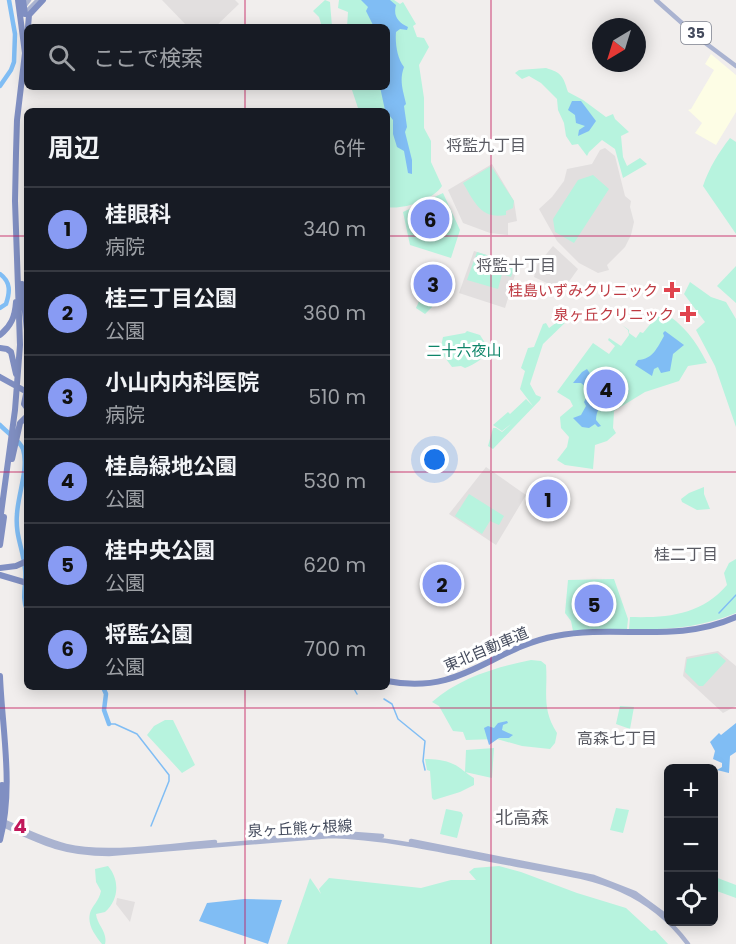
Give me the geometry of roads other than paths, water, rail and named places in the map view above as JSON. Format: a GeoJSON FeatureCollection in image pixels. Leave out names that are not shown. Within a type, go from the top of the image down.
{"type":"FeatureCollection","features":[{"type":"Feature","properties":{"kind":"highway"},"geometry":{"type":"LineString","coordinates":[[20,0],[24,24]]}},
{"type":"Feature","properties":{"kind":"highway"},"geometry":{"type":"LineString","coordinates":[[28,24],[29,15],[43,0]]}},
{"type":"Feature","properties":{"kind":"highway"},"geometry":{"type":"LineString","coordinates":[[22,13],[24,44]]}},
{"type":"Feature","properties":{"kind":"highway"},"geometry":{"type":"LineString","coordinates":[[15,410],[21,345],[15,201],[17,120],[24,68]]}},
{"type":"Feature","properties":{"kind":"highway"},"geometry":{"type":"LineString","coordinates":[[0,545],[23,369],[18,174],[20,121],[24,90]]}},
{"type":"Feature","properties":{"kind":"highway"},"geometry":{"type":"LineString","coordinates":[[0,335],[11,324],[15,312],[18,269]]}},
{"type":"Feature","properties":{"kind":"highway"},"geometry":{"type":"LineString","coordinates":[[22,281],[24,301]]}},
{"type":"Feature","properties":{"kind":"highway"},"geometry":{"type":"LineString","coordinates":[[0,348],[9,350],[15,361],[14,439]]}},
{"type":"Feature","properties":{"kind":"highway"},"geometry":{"type":"LineString","coordinates":[[0,376],[24,388]]}},
{"type":"Feature","properties":{"kind":"highway"},"geometry":{"type":"LineString","coordinates":[[0,521],[6,474],[14,439],[24,419]]}},
{"type":"Feature","properties":{"kind":"highway"},"geometry":{"type":"LineString","coordinates":[[0,568],[24,562]]}},
{"type":"Feature","properties":{"kind":"highway"},"geometry":{"type":"LineString","coordinates":[[0,577],[24,585]]}},
{"type":"Feature","properties":{"kind":"highway","name":"東北自動車道"},"geometry":{"type":"LineString","coordinates":[[390,683],[419,684],[445,681],[471,672],[527,644],[554,636],[595,632],[674,633],[736,619]]}},
{"type":"Feature","properties":{"kind":"highway"},"geometry":{"type":"LineString","coordinates":[[0,676],[7,794],[0,840]]}},
{"type":"Feature","properties":{"kind":"highway"},"geometry":{"type":"LineString","coordinates":[[0,732],[2,824]]}},
{"type":"Feature","properties":{"kind":"main road"},"geometry":{"type":"LineString","coordinates":[[22,13],[31,0]]}},
{"type":"Feature","properties":{"kind":"main road"},"geometry":{"type":"LineString","coordinates":[[15,201],[14,126],[22,56],[20,17],[31,0]]}},
{"type":"Feature","properties":{"kind":"main road"},"geometry":{"type":"LineString","coordinates":[[22,13],[38,0]]}},
{"type":"Feature","properties":{"kind":"main road","name":"35"},"geometry":{"type":"LineString","coordinates":[[656,0],[700,39],[736,66]]}},
{"type":"Feature","properties":{"kind":"main road","name":"泉ヶ丘熊ヶ根線"},"geometry":{"type":"LineString","coordinates":[[2,824],[68,847],[107,850],[327,833],[349,832],[385,836],[594,877],[635,893],[664,914]]}},
{"type":"Feature","properties":{"kind":"main road","name":"泉ヶ丘熊ヶ根線"},"geometry":{"type":"LineString","coordinates":[[2,824],[54,848],[91,854],[332,836],[365,837],[400,842],[571,875],[613,886],[656,911],[690,944]]}},
{"type":"Feature","properties":{"kind":"main road","name":"泉ヶ丘熊ヶ根線"},"geometry":{"type":"LineString","coordinates":[[676,926],[690,944]]}},
{"type":"Feature","properties":{"kind":"water"},"geometry":{"type":"Polygon","coordinates":[[[361,0],[390,0],[396,5],[397,18],[408,27],[407,30],[400,29],[396,32],[396,41],[398,55],[404,67],[402,81],[406,104],[404,106],[407,127],[405,132],[412,160],[412,174],[408,173],[404,151],[397,147],[390,108],[385,108],[381,90],[390,90],[390,24],[372,24],[366,11],[368,7],[361,0]]]}},
{"type":"Feature","properties":{"kind":"water"},"geometry":{"type":"Polygon","coordinates":[[[572,101],[581,101],[596,121],[589,131],[578,136],[579,130],[585,126],[576,123],[575,115],[568,110],[572,101]]]}},
{"type":"Feature","properties":{"kind":"water"},"geometry":{"type":"Polygon","coordinates":[[[665,331],[684,345],[673,354],[670,371],[661,373],[658,367],[654,369],[652,376],[635,365],[638,360],[647,358],[654,352],[665,331]]]}},
{"type":"Feature","properties":{"kind":"water"},"geometry":{"type":"Polygon","coordinates":[[[587,369],[595,381],[599,383],[609,375],[629,391],[603,404],[599,408],[596,420],[601,426],[598,427],[595,424],[589,428],[582,427],[573,418],[581,415],[586,406],[584,402],[587,396],[586,387],[581,383],[573,383],[587,369]]]}},
{"type":"Feature","properties":{"kind":"water"},"geometry":{"type":"Polygon","coordinates":[[[507,721],[508,723],[503,725],[502,730],[513,735],[509,738],[499,738],[489,745],[484,728],[488,726],[494,728],[498,723],[507,721]]]}},
{"type":"Feature","properties":{"kind":"water"},"geometry":{"type":"Polygon","coordinates":[[[736,723],[736,752],[730,756],[729,773],[718,770],[722,767],[722,763],[713,759],[715,751],[710,742],[719,733],[721,735],[736,723]]]}},
{"type":"Feature","properties":{"kind":"water"},"geometry":{"type":"Polygon","coordinates":[[[244,899],[282,900],[268,944],[199,921],[207,903],[244,899]]]}},
{"type":"Feature","properties":{"kind":"waterway"},"geometry":{"type":"LineString","coordinates":[[0,86],[14,62],[15,34],[9,0]]}},
{"type":"Feature","properties":{"kind":"waterway"},"geometry":{"type":"LineString","coordinates":[[0,274],[6,280],[9,291],[6,304],[0,308]]}},
{"type":"Feature","properties":{"kind":"waterway"},"geometry":{"type":"LineString","coordinates":[[0,425],[19,442],[24,452]]}},
{"type":"Feature","properties":{"kind":"waterway"},"geometry":{"type":"LineString","coordinates":[[24,473],[17,522],[24,562]]}},
{"type":"Feature","properties":{"kind":"waterway"},"geometry":{"type":"LineString","coordinates":[[719,613],[736,595]]}},
{"type":"Feature","properties":{"kind":"waterway"},"geometry":{"type":"LineString","coordinates":[[104,690],[104,710],[109,724]]}},
{"type":"Feature","properties":{"kind":"waterway"},"geometry":{"type":"LineString","coordinates":[[355,690],[357,694]]}},
{"type":"Feature","properties":{"kind":"waterway"},"geometry":{"type":"LineString","coordinates":[[384,699],[392,704],[398,719],[425,741],[423,761],[425,770]]}},
{"type":"Feature","properties":{"kind":"waterway"},"geometry":{"type":"LineString","coordinates":[[109,724],[115,724],[137,734],[169,775],[169,781],[151,826]]}},
{"type":"Feature","properties":{"kind":"place","name":"将監公園"},"geometry":{"type":"Point","coordinates":[430,219]}},
{"type":"Feature","properties":{"kind":"place","name":"小山内内科医院"},"geometry":{"type":"Point","coordinates":[433,284]}},
{"type":"Feature","properties":{"kind":"place","name":"桂島いずみクリニック"},"geometry":{"type":"Point","coordinates":[672,290]}},
{"type":"Feature","properties":{"kind":"place","name":"泉ヶ丘クリニック"},"geometry":{"type":"Point","coordinates":[688,314]}},
{"type":"Feature","properties":{"kind":"place","name":"桂島緑地公園"},"geometry":{"type":"Point","coordinates":[606,389]}},
{"type":"Feature","properties":{"kind":"place","name":"桂眼科"},"geometry":{"type":"Point","coordinates":[548,499]}},
{"type":"Feature","properties":{"kind":"place","name":"桂三丁目公園"},"geometry":{"type":"Point","coordinates":[442,584]}},
{"type":"Feature","properties":{"kind":"place","name":"桂中央公園"},"geometry":{"type":"Point","coordinates":[594,604]}},
{"type":"Feature","properties":{"kind":"district","name":"将監九丁目"},"geometry":{"type":"Point","coordinates":[486,145]}},
{"type":"Feature","properties":{"kind":"district","name":"将監十丁目"},"geometry":{"type":"Point","coordinates":[516,265]}},
{"type":"Feature","properties":{"kind":"district","name":"桂二丁目"},"geometry":{"type":"Point","coordinates":[686,554]}},
{"type":"Feature","properties":{"kind":"district","name":"高森七丁目"},"geometry":{"type":"Point","coordinates":[617,738]}},
{"type":"Feature","properties":{"kind":"district","name":"北高森"},"geometry":{"type":"Point","coordinates":[522,817]}},
{"type":"Feature","properties":{"kind":"park label","name":"二十六夜山"},"geometry":{"type":"Point","coordinates":[464,350]}}]}
